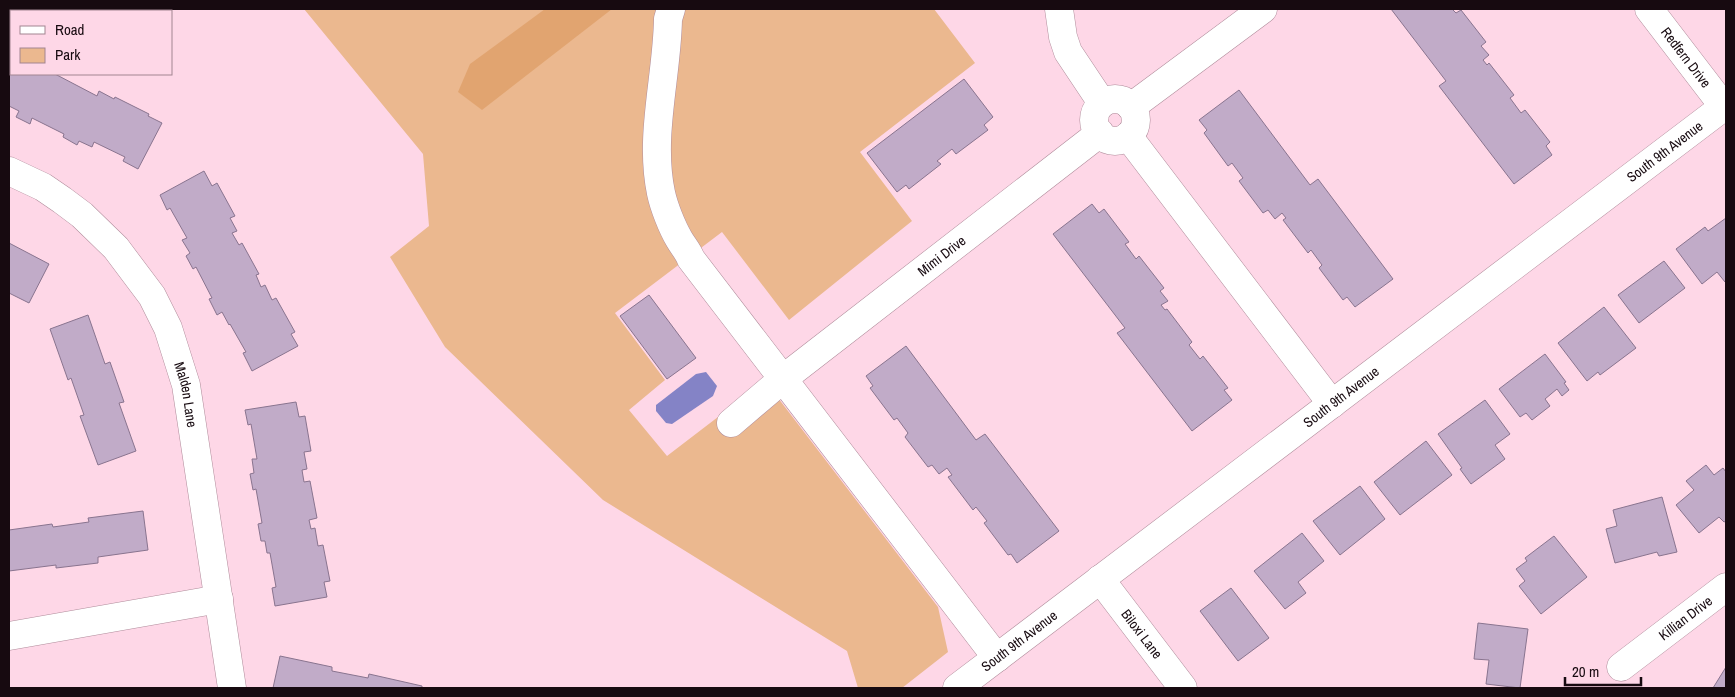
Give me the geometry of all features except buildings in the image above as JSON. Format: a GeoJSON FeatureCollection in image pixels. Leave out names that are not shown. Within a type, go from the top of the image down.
{"type":"FeatureCollection","features":[{"type":"Feature","properties":{"kind":"street"},"geometry":{"type":"LineString","coordinates":[[671,9],[668,19],[656,147],[658,175],[664,202],[680,241],[691,259],[997,658]]}},
{"type":"Feature","properties":{"kind":"street"},"geometry":{"type":"LineString","coordinates":[[1059,9],[1063,37],[1068,52],[1102,103]]}},
{"type":"Feature","properties":{"kind":"street"},"geometry":{"type":"LineString","coordinates":[[1131,107],[1262,9]]}},
{"type":"Feature","properties":{"kind":"street","name":"Redfern Drive"},"geometry":{"type":"LineString","coordinates":[[1649,9],[1725,106]]}},
{"type":"Feature","properties":{"kind":"street"},"geometry":{"type":"LineString","coordinates":[[1118,99],[1131,107],[1136,118],[1132,131],[1128,136],[1115,140],[1108,139],[1100,134],[1094,117],[1102,103],[1118,99]]}},
{"type":"Feature","properties":{"kind":"street","name":"South 9th Avenue"},"geometry":{"type":"LineString","coordinates":[[957,688],[1725,106]]}},
{"type":"Feature","properties":{"kind":"street","name":"Mimi Drive"},"geometry":{"type":"LineString","coordinates":[[731,423],[784,378],[1100,134]]}},
{"type":"Feature","properties":{"kind":"street"},"geometry":{"type":"LineString","coordinates":[[1128,136],[1332,404]]}},
{"type":"Feature","properties":{"kind":"street","name":"Malden Lane"},"geometry":{"type":"LineString","coordinates":[[9,171],[43,187],[82,214],[116,248],[152,296],[168,328],[186,385],[232,688]]}},
{"type":"Feature","properties":{"kind":"street","name":"Biloxi Lane"},"geometry":{"type":"LineString","coordinates":[[1100,579],[1183,688]]}},
{"type":"Feature","properties":{"kind":"street","name":"Killian Drive"},"geometry":{"type":"LineString","coordinates":[[1621,667],[1726,587]]}},
{"type":"Feature","properties":{"kind":"street"},"geometry":{"type":"LineString","coordinates":[[9,636],[219,599]]}},
{"type":"Feature","properties":{"kind":"green space"},"geometry":{"type":"Polygon","coordinates":[[[304,9],[934,9],[975,63],[860,152],[912,221],[789,320],[722,232],[615,313],[665,380],[629,410],[667,456],[765,381],[938,607],[948,652],[902,688],[858,688],[847,651],[603,500],[445,347],[390,257],[429,226],[423,154],[304,9]]]}},
{"type":"Feature","properties":{"kind":"shaded area"},"geometry":{"type":"Polygon","coordinates":[[[545,9],[612,9],[482,110],[458,92],[470,64],[545,9]]]}},
{"type":"Feature","properties":{"kind":"water"},"geometry":{"type":"Polygon","coordinates":[[[706,372],[717,386],[713,396],[672,424],[666,423],[656,411],[656,405],[696,374],[706,372]]]}}]}
